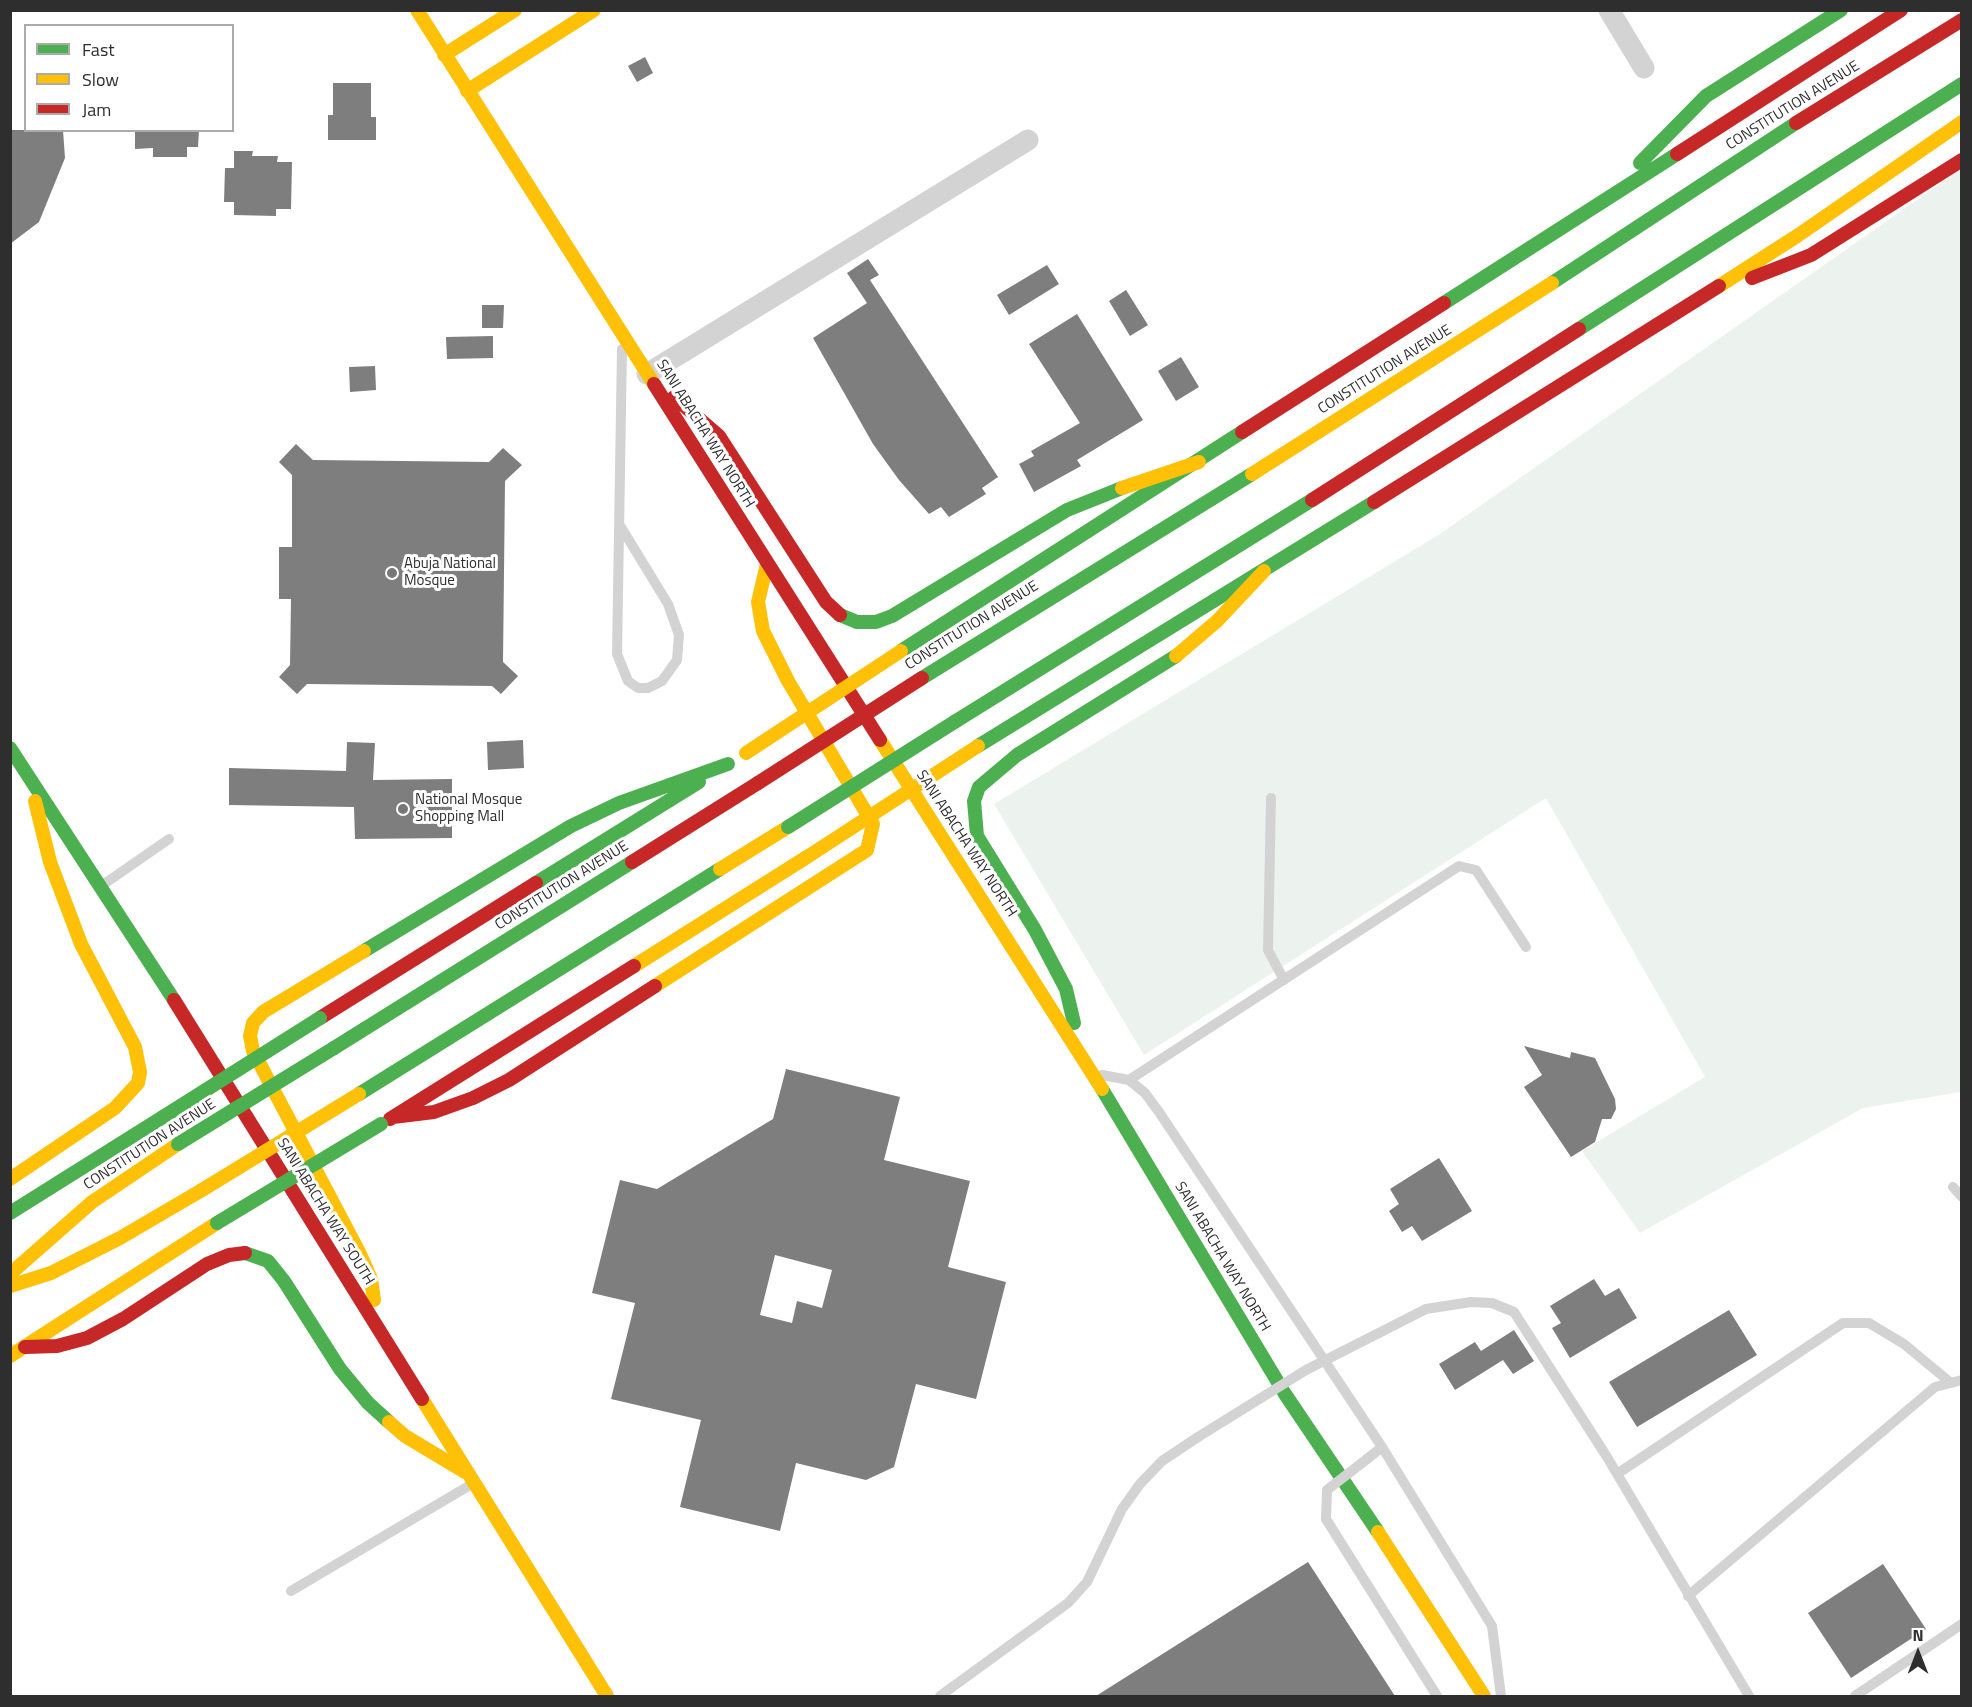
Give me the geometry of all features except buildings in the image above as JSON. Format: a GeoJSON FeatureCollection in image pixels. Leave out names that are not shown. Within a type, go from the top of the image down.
{"type":"FeatureCollection","features":[{"type":"Feature","properties":{"kind":"main road","name":"SANI ABACHA WAY NORTH"},"geometry":{"type":"LineString","coordinates":[[417,10],[1079,1050],[1285,1394],[1417,1590],[1484,1696]]}},
{"type":"Feature","properties":{"kind":"main road"},"geometry":{"type":"LineString","coordinates":[[444,55],[515,10]]}},
{"type":"Feature","properties":{"kind":"main road"},"geometry":{"type":"LineString","coordinates":[[467,91],[594,10]]}},
{"type":"Feature","properties":{"kind":"main road"},"geometry":{"type":"LineString","coordinates":[[1602,201],[1706,96],[1841,10]]}},
{"type":"Feature","properties":{"kind":"main road","name":"CONSTITUTION AVENUE"},"geometry":{"type":"LineString","coordinates":[[10,1213],[746,753],[901,651],[1901,10]]}},
{"type":"Feature","properties":{"kind":"main road","name":"CONSTITUTION AVENUE"},"geometry":{"type":"LineString","coordinates":[[10,1274],[92,1202],[178,1144],[758,783],[1065,587],[1189,513],[1612,246],[1743,156],[1962,20]]}},
{"type":"Feature","properties":{"kind":"main road"},"geometry":{"type":"LineString","coordinates":[[10,1286],[51,1273],[120,1238],[359,1094],[1099,633],[1962,84]]}},
{"type":"Feature","properties":{"kind":"main road"},"geometry":{"type":"LineString","coordinates":[[10,1356],[217,1223],[387,1120],[807,857],[978,746],[1264,571],[1706,294],[1797,236],[1962,122]]}},
{"type":"Feature","properties":{"kind":"main road"},"geometry":{"type":"LineString","coordinates":[[1706,294],[1793,264],[1811,255],[1962,160]]}},
{"type":"Feature","properties":{"kind":"main road"},"geometry":{"type":"LineString","coordinates":[[647,374],[719,436],[826,602],[840,615],[857,622],[876,622],[892,616],[1041,524],[1107,493],[1199,462]]}},
{"type":"Feature","properties":{"kind":"main road"},"geometry":{"type":"LineString","coordinates":[[387,1120],[434,1112],[473,1098],[508,1080],[867,850],[873,824],[788,681],[763,631],[758,602],[768,564]]}},
{"type":"Feature","properties":{"kind":"main road"},"geometry":{"type":"LineString","coordinates":[[1079,1050],[1066,989],[1035,930],[982,847],[973,816],[974,801],[979,787],[989,776],[1017,755],[1181,653],[1217,621],[1264,571]]}},
{"type":"Feature","properties":{"kind":"main road","name":"SANI ABACHA WAY SOUTH"},"geometry":{"type":"LineString","coordinates":[[10,748],[101,886],[608,1696]]}},
{"type":"Feature","properties":{"kind":"main road"},"geometry":{"type":"LineString","coordinates":[[376,1324],[371,1279],[253,1051],[250,1036],[253,1023],[262,1012],[571,826],[619,803],[728,764]]}},
{"type":"Feature","properties":{"kind":"main road"},"geometry":{"type":"LineString","coordinates":[[10,1179],[115,1108],[138,1083],[140,1072],[135,1047],[81,944],[64,900],[50,862],[29,776]]}},
{"type":"Feature","properties":{"kind":"main road"},"geometry":{"type":"LineString","coordinates":[[25,1347],[57,1346],[87,1338],[123,1319],[207,1264],[228,1256],[249,1253],[268,1261],[284,1281],[340,1369],[368,1403],[405,1436],[473,1479]]}},
{"type":"Feature","properties":{"kind":"street"},"geometry":{"type":"LineString","coordinates":[[1609,10],[1644,68]]}},
{"type":"Feature","properties":{"kind":"street"},"geometry":{"type":"LineString","coordinates":[[647,374],[1028,140]]}},
{"type":"Feature","properties":{"kind":"lane"},"geometry":{"type":"LineString","coordinates":[[621,527],[668,604],[679,635],[677,660],[662,681],[648,688],[638,688],[628,681],[617,654],[621,527],[622,334]]}},
{"type":"Feature","properties":{"kind":"lane"},"geometry":{"type":"LineString","coordinates":[[1271,798],[1268,950],[1284,980]]}},
{"type":"Feature","properties":{"kind":"lane"},"geometry":{"type":"LineString","coordinates":[[101,886],[169,839]]}},
{"type":"Feature","properties":{"kind":"lane"},"geometry":{"type":"LineString","coordinates":[[1129,1080],[1459,866],[1476,870],[1526,947]]}},
{"type":"Feature","properties":{"kind":"lane"},"geometry":{"type":"LineString","coordinates":[[1093,1074],[1129,1080],[1145,1093],[1382,1447],[1492,1626],[1501,1696]]}},
{"type":"Feature","properties":{"kind":"lane"},"geometry":{"type":"LineString","coordinates":[[1953,1187],[1962,1197]]}},
{"type":"Feature","properties":{"kind":"lane"},"geometry":{"type":"LineString","coordinates":[[940,1696],[1068,1603],[1087,1582],[1122,1509],[1140,1484],[1162,1461],[1324,1359],[1426,1309],[1471,1302],[1492,1303],[1514,1312],[1617,1474],[1749,1696]]}},
{"type":"Feature","properties":{"kind":"lane"},"geometry":{"type":"LineString","coordinates":[[1617,1474],[1843,1323],[1869,1323],[1904,1344],[1956,1382]]}},
{"type":"Feature","properties":{"kind":"lane"},"geometry":{"type":"LineString","coordinates":[[1688,1596],[1935,1388],[1956,1382]]}},
{"type":"Feature","properties":{"kind":"lane"},"geometry":{"type":"LineString","coordinates":[[1382,1447],[1327,1490],[1326,1519],[1437,1696]]}},
{"type":"Feature","properties":{"kind":"lane"},"geometry":{"type":"LineString","coordinates":[[291,1591],[473,1479]]}},
{"type":"Feature","properties":{"kind":"lane"},"geometry":{"type":"LineString","coordinates":[[1855,1696],[1958,1626],[1962,1639]]}},
{"type":"Feature","properties":{"kind":"shaded area"},"geometry":{"type":"Polygon","coordinates":[[[1961,169],[1961,1092],[1863,1108],[1640,1233],[1582,1151],[1705,1077],[1546,798],[1144,1055],[994,804],[1440,534],[1961,169]]]}},
{"type":"Feature","properties":{"kind":"traffic: fast"},"geometry":{"type":"LineString","coordinates":[[1640,163],[1706,96],[1841,10]]}},
{"type":"Feature","properties":{"kind":"traffic: fast"},"geometry":{"type":"LineString","coordinates":[[1579,329],[1962,84]]}},
{"type":"Feature","properties":{"kind":"traffic: fast"},"geometry":{"type":"LineString","coordinates":[[1552,283],[1796,123]]}},
{"type":"Feature","properties":{"kind":"traffic: fast"},"geometry":{"type":"LineString","coordinates":[[1444,303],[1677,154]]}},
{"type":"Feature","properties":{"kind":"traffic: fast"},"geometry":{"type":"LineString","coordinates":[[901,651],[1242,432]]}},
{"type":"Feature","properties":{"kind":"traffic: fast"},"geometry":{"type":"LineString","coordinates":[[922,678],[1252,474]]}},
{"type":"Feature","properties":{"kind":"traffic: fast"},"geometry":{"type":"LineString","coordinates":[[840,615],[857,622],[876,622],[892,616],[1067,510],[1122,488]]}},
{"type":"Feature","properties":{"kind":"traffic: fast"},"geometry":{"type":"LineString","coordinates":[[956,721],[1312,500]]}},
{"type":"Feature","properties":{"kind":"traffic: fast"},"geometry":{"type":"LineString","coordinates":[[978,746],[1374,502]]}},
{"type":"Feature","properties":{"kind":"traffic: fast"},"geometry":{"type":"LineString","coordinates":[[1074,1023],[1066,989],[1035,930],[977,836],[974,801],[979,787],[1017,755],[1176,656]]}},
{"type":"Feature","properties":{"kind":"traffic: fast"},"geometry":{"type":"LineString","coordinates":[[788,827],[956,721]]}},
{"type":"Feature","properties":{"kind":"traffic: fast"},"geometry":{"type":"LineString","coordinates":[[10,748],[174,1000]]}},
{"type":"Feature","properties":{"kind":"traffic: fast"},"geometry":{"type":"LineString","coordinates":[[364,951],[571,826],[619,803],[728,764]]}},
{"type":"Feature","properties":{"kind":"traffic: fast"},"geometry":{"type":"LineString","coordinates":[[536,883],[699,782]]}},
{"type":"Feature","properties":{"kind":"traffic: fast"},"geometry":{"type":"LineString","coordinates":[[334,1048],[632,862]]}},
{"type":"Feature","properties":{"kind":"traffic: fast"},"geometry":{"type":"LineString","coordinates":[[359,1094],[720,869]]}},
{"type":"Feature","properties":{"kind":"traffic: fast"},"geometry":{"type":"LineString","coordinates":[[163,1117],[320,1018]]}},
{"type":"Feature","properties":{"kind":"traffic: fast"},"geometry":{"type":"LineString","coordinates":[[178,1144],[334,1048]]}},
{"type":"Feature","properties":{"kind":"traffic: fast"},"geometry":{"type":"LineString","coordinates":[[1102,1089],[1285,1394],[1378,1532]]}},
{"type":"Feature","properties":{"kind":"traffic: fast"},"geometry":{"type":"LineString","coordinates":[[10,1213],[163,1117]]}},
{"type":"Feature","properties":{"kind":"traffic: fast"},"geometry":{"type":"LineString","coordinates":[[217,1223],[381,1124]]}},
{"type":"Feature","properties":{"kind":"traffic: fast"},"geometry":{"type":"LineString","coordinates":[[245,1253],[268,1261],[284,1281],[340,1369],[368,1403],[389,1422]]}},
{"type":"Feature","properties":{"kind":"traffic: slow"},"geometry":{"type":"LineString","coordinates":[[417,10],[654,384]]}},
{"type":"Feature","properties":{"kind":"traffic: slow"},"geometry":{"type":"LineString","coordinates":[[444,55],[515,10]]}},
{"type":"Feature","properties":{"kind":"traffic: slow"},"geometry":{"type":"LineString","coordinates":[[467,91],[594,10]]}},
{"type":"Feature","properties":{"kind":"traffic: slow"},"geometry":{"type":"LineString","coordinates":[[1719,286],[1797,236],[1962,122]]}},
{"type":"Feature","properties":{"kind":"traffic: slow"},"geometry":{"type":"LineString","coordinates":[[1252,474],[1552,283]]}},
{"type":"Feature","properties":{"kind":"traffic: slow"},"geometry":{"type":"LineString","coordinates":[[1122,488],[1199,462]]}},
{"type":"Feature","properties":{"kind":"traffic: slow"},"geometry":{"type":"LineString","coordinates":[[655,986],[867,850],[873,824],[788,681],[763,631],[758,602],[767,564]]}},
{"type":"Feature","properties":{"kind":"traffic: slow"},"geometry":{"type":"LineString","coordinates":[[1176,656],[1217,621],[1264,571]]}},
{"type":"Feature","properties":{"kind":"traffic: slow"},"geometry":{"type":"LineString","coordinates":[[746,753],[901,651]]}},
{"type":"Feature","properties":{"kind":"traffic: slow"},"geometry":{"type":"LineString","coordinates":[[880,740],[1102,1089]]}},
{"type":"Feature","properties":{"kind":"traffic: slow"},"geometry":{"type":"LineString","coordinates":[[807,857],[978,746]]}},
{"type":"Feature","properties":{"kind":"traffic: slow"},"geometry":{"type":"LineString","coordinates":[[10,1179],[115,1108],[138,1083],[140,1072],[135,1047],[81,944],[50,862],[35,801]]}},
{"type":"Feature","properties":{"kind":"traffic: slow"},"geometry":{"type":"LineString","coordinates":[[720,869],[788,827]]}},
{"type":"Feature","properties":{"kind":"traffic: slow"},"geometry":{"type":"LineString","coordinates":[[634,966],[807,857]]}},
{"type":"Feature","properties":{"kind":"traffic: slow"},"geometry":{"type":"LineString","coordinates":[[364,951],[263,1012],[253,1023],[250,1036],[253,1051],[360,1254],[371,1279],[374,1300]]}},
{"type":"Feature","properties":{"kind":"traffic: slow"},"geometry":{"type":"LineString","coordinates":[[202,1190],[359,1094]]}},
{"type":"Feature","properties":{"kind":"traffic: slow"},"geometry":{"type":"LineString","coordinates":[[10,1274],[92,1202],[178,1144]]}},
{"type":"Feature","properties":{"kind":"traffic: slow"},"geometry":{"type":"LineString","coordinates":[[10,1286],[51,1273],[120,1238],[202,1190]]}},
{"type":"Feature","properties":{"kind":"traffic: slow"},"geometry":{"type":"LineString","coordinates":[[10,1356],[217,1223]]}},
{"type":"Feature","properties":{"kind":"traffic: slow"},"geometry":{"type":"LineString","coordinates":[[422,1399],[607,1696]]}},
{"type":"Feature","properties":{"kind":"traffic: slow"},"geometry":{"type":"LineString","coordinates":[[389,1422],[405,1436],[465,1472]]}},
{"type":"Feature","properties":{"kind":"traffic: slow"},"geometry":{"type":"LineString","coordinates":[[1378,1532],[1484,1696]]}},
{"type":"Feature","properties":{"kind":"traffic: jam"},"geometry":{"type":"LineString","coordinates":[[1677,154],[1901,10]]}},
{"type":"Feature","properties":{"kind":"traffic: jam"},"geometry":{"type":"LineString","coordinates":[[1796,123],[1962,20]]}},
{"type":"Feature","properties":{"kind":"traffic: jam"},"geometry":{"type":"LineString","coordinates":[[1752,278],[1811,255],[1962,160]]}},
{"type":"Feature","properties":{"kind":"traffic: jam"},"geometry":{"type":"LineString","coordinates":[[1374,502],[1719,286]]}},
{"type":"Feature","properties":{"kind":"traffic: jam"},"geometry":{"type":"LineString","coordinates":[[1242,432],[1444,303]]}},
{"type":"Feature","properties":{"kind":"traffic: jam"},"geometry":{"type":"LineString","coordinates":[[1312,500],[1579,329]]}},
{"type":"Feature","properties":{"kind":"traffic: jam"},"geometry":{"type":"LineString","coordinates":[[654,384],[880,740]]}},
{"type":"Feature","properties":{"kind":"traffic: jam"},"geometry":{"type":"LineString","coordinates":[[674,397],[719,436],[826,602],[840,615]]}},
{"type":"Feature","properties":{"kind":"traffic: jam"},"geometry":{"type":"LineString","coordinates":[[758,783],[922,678]]}},
{"type":"Feature","properties":{"kind":"traffic: jam"},"geometry":{"type":"LineString","coordinates":[[632,862],[758,783]]}},
{"type":"Feature","properties":{"kind":"traffic: jam"},"geometry":{"type":"LineString","coordinates":[[320,1018],[536,883]]}},
{"type":"Feature","properties":{"kind":"traffic: jam"},"geometry":{"type":"LineString","coordinates":[[390,1119],[634,966]]}},
{"type":"Feature","properties":{"kind":"traffic: jam"},"geometry":{"type":"LineString","coordinates":[[393,1117],[434,1112],[473,1098],[509,1080],[655,986]]}},
{"type":"Feature","properties":{"kind":"traffic: jam"},"geometry":{"type":"LineString","coordinates":[[174,1000],[422,1399]]}},
{"type":"Feature","properties":{"kind":"traffic: jam"},"geometry":{"type":"LineString","coordinates":[[25,1347],[57,1346],[87,1338],[123,1319],[207,1264],[229,1255],[245,1253]]}},
{"type":"Feature","properties":{"kind":"place","name":"Abuja National Mosque"},"geometry":{"type":"Point","coordinates":[392,573]}},
{"type":"Feature","properties":{"kind":"place","name":"National Mosque Shopping Mall"},"geometry":{"type":"Point","coordinates":[403,809]}}]}
